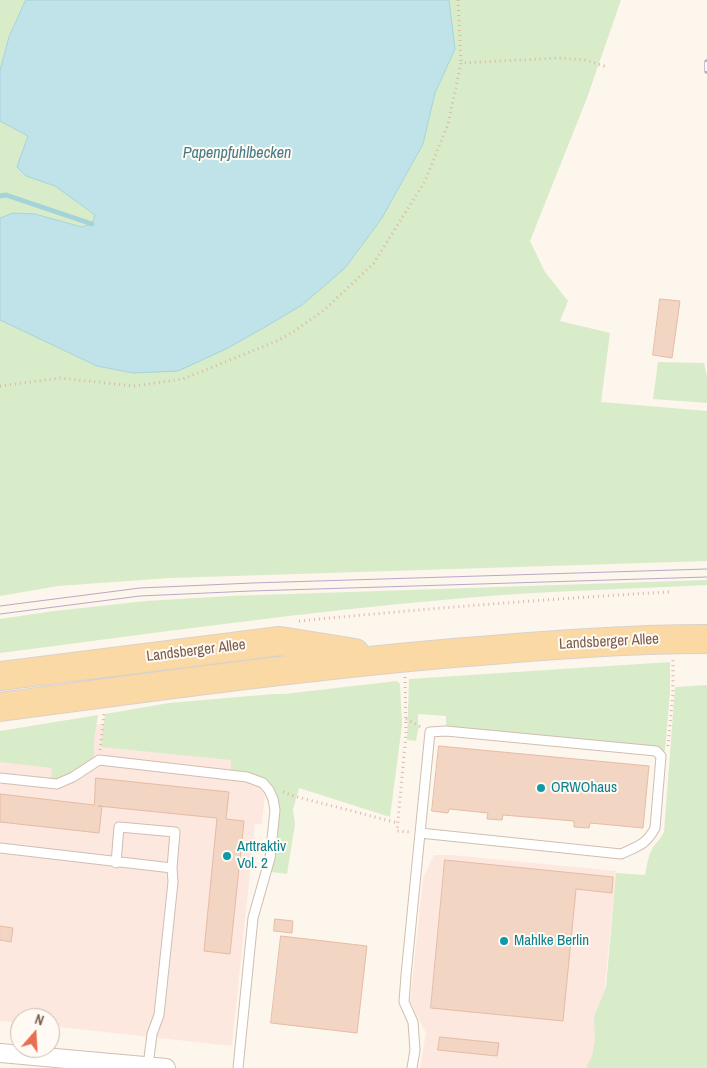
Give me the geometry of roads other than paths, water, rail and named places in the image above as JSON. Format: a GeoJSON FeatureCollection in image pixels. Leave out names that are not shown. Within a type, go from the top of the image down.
{"type":"FeatureCollection","features":[{"type":"Feature","properties":{"kind":"main road","name":"Landsberger Allee"},"geometry":{"type":"LineString","coordinates":[[0,706],[303,668],[398,669],[577,642],[707,639]]}},
{"type":"Feature","properties":{"kind":"main road","name":"Landsberger Allee"},"geometry":{"type":"LineString","coordinates":[[0,676],[280,640],[398,669]]}},
{"type":"Feature","properties":{"kind":"street"},"geometry":{"type":"LineString","coordinates":[[0,1053],[166,1068]]}},
{"type":"Feature","properties":{"kind":"lane"},"geometry":{"type":"LineString","coordinates":[[412,1068],[415,1050],[413,1022],[404,1002],[420,833],[430,732],[446,731],[656,752],[661,756],[655,828],[650,838],[644,844],[621,854],[420,833]]}},
{"type":"Feature","properties":{"kind":"lane"},"geometry":{"type":"LineString","coordinates":[[0,778],[57,784],[73,777],[99,760],[247,777],[263,784],[269,790],[275,810],[270,858],[253,918],[238,1068]]}},
{"type":"Feature","properties":{"kind":"lane"},"geometry":{"type":"LineString","coordinates":[[116,862],[119,827],[175,832],[159,1015],[152,1034],[148,1066]]}},
{"type":"Feature","properties":{"kind":"lane"},"geometry":{"type":"LineString","coordinates":[[0,848],[172,868]]}},
{"type":"Feature","properties":{"kind":"water","name":"Papenpfuhlbecken"},"geometry":{"type":"Polygon","coordinates":[[[26,0],[449,0],[455,49],[435,93],[423,144],[382,218],[345,268],[302,305],[226,349],[178,371],[133,373],[97,366],[0,320],[0,218],[13,213],[35,214],[82,227],[92,224],[95,215],[55,186],[26,176],[17,167],[28,136],[0,121],[0,70],[9,37],[26,0]]]}},
{"type":"Feature","properties":{"kind":"waterway"},"geometry":{"type":"LineString","coordinates":[[0,196],[6,195],[92,224]]}},
{"type":"Feature","properties":{"kind":"tram line"},"geometry":{"type":"LineString","coordinates":[[0,606],[140,588],[707,569]]}},
{"type":"Feature","properties":{"kind":"tram line"},"geometry":{"type":"LineString","coordinates":[[0,614],[140,596],[707,577]]}},
{"type":"Feature","properties":{"kind":"railway"},"geometry":{"type":"LineString","coordinates":[[707,62],[707,71]]}},
{"type":"Feature","properties":{"kind":"place","name":"ORWOhaus"},"geometry":{"type":"Point","coordinates":[541,788]}},
{"type":"Feature","properties":{"kind":"place","name":"Arttraktiv Vol. 2"},"geometry":{"type":"Point","coordinates":[227,856]}},
{"type":"Feature","properties":{"kind":"place","name":"Mahlke Berlin"},"geometry":{"type":"Point","coordinates":[504,941]}}]}
